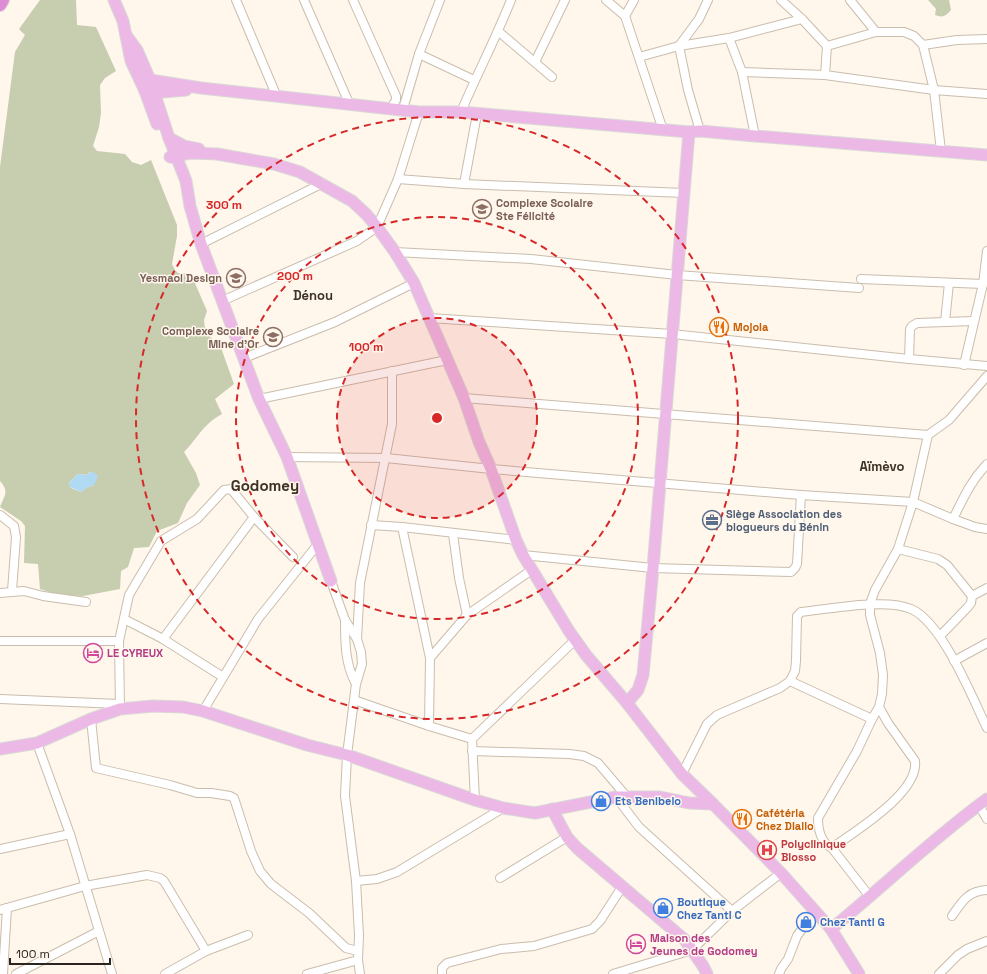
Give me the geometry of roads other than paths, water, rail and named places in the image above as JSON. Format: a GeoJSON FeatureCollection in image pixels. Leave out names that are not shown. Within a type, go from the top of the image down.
{"type":"FeatureCollection","features":[{"type":"Feature","properties":{"kind":"highway"},"geometry":{"type":"LineString","coordinates":[[0,5],[4,0]]}},
{"type":"Feature","properties":{"kind":"main road"},"geometry":{"type":"LineString","coordinates":[[114,0],[123,21],[131,60],[150,92],[174,150],[182,192],[190,206],[201,244],[259,399],[287,457],[331,581]]}},
{"type":"Feature","properties":{"kind":"main road"},"geometry":{"type":"LineString","coordinates":[[126,35],[137,50],[150,80],[150,92],[174,150]]}},
{"type":"Feature","properties":{"kind":"main road"},"geometry":{"type":"LineString","coordinates":[[150,80],[201,88],[277,97],[349,103],[420,112],[460,112],[663,130],[987,155]]}},
{"type":"Feature","properties":{"kind":"main road"},"geometry":{"type":"LineString","coordinates":[[150,92],[201,88]]}},
{"type":"Feature","properties":{"kind":"main road"},"geometry":{"type":"LineString","coordinates":[[627,703],[638,690],[643,675],[654,568],[684,193],[694,132]]}},
{"type":"Feature","properties":{"kind":"main road"},"geometry":{"type":"LineString","coordinates":[[174,150],[217,154],[274,164],[300,172],[323,183],[352,201],[377,227],[395,252],[414,283],[446,360],[464,398],[479,442],[491,469],[516,540],[523,555],[575,640],[592,663],[627,703],[682,774],[781,873],[831,929],[859,974]]}},
{"type":"Feature","properties":{"kind":"main road"},"geometry":{"type":"LineString","coordinates":[[0,749],[37,743],[120,706],[183,707],[203,711],[306,745],[346,755],[475,800],[503,808],[535,813],[622,797],[660,797],[689,803],[713,804]]}},
{"type":"Feature","properties":{"kind":"main road"},"geometry":{"type":"LineString","coordinates":[[831,929],[870,897],[920,852],[983,802]]}},
{"type":"Feature","properties":{"kind":"main road"},"geometry":{"type":"LineString","coordinates":[[552,809],[567,837],[587,858],[685,940],[707,974]]}},
{"type":"Feature","properties":{"kind":"street"},"geometry":{"type":"LineString","coordinates":[[236,0],[277,97]]}},
{"type":"Feature","properties":{"kind":"street"},"geometry":{"type":"LineString","coordinates":[[304,0],[349,103]]}},
{"type":"Feature","properties":{"kind":"street"},"geometry":{"type":"LineString","coordinates":[[403,109],[419,54],[440,0]]}},
{"type":"Feature","properties":{"kind":"street"},"geometry":{"type":"LineString","coordinates":[[460,112],[511,0]]}},
{"type":"Feature","properties":{"kind":"street"},"geometry":{"type":"LineString","coordinates":[[535,62],[565,0]]}},
{"type":"Feature","properties":{"kind":"street"},"geometry":{"type":"LineString","coordinates":[[606,0],[625,16],[663,130]]}},
{"type":"Feature","properties":{"kind":"street"},"geometry":{"type":"LineString","coordinates":[[625,16],[634,0]]}},
{"type":"Feature","properties":{"kind":"street"},"geometry":{"type":"LineString","coordinates":[[694,132],[688,90],[679,46],[699,19],[708,0]]}},
{"type":"Feature","properties":{"kind":"street"},"geometry":{"type":"LineString","coordinates":[[781,0],[802,19],[827,46],[825,75]]}},
{"type":"Feature","properties":{"kind":"street"},"geometry":{"type":"LineString","coordinates":[[850,0],[876,32]]}},
{"type":"Feature","properties":{"kind":"street"},"geometry":{"type":"LineString","coordinates":[[355,1],[396,96],[396,100],[391,108]]}},
{"type":"Feature","properties":{"kind":"street"},"geometry":{"type":"LineString","coordinates":[[639,57],[679,46],[729,38],[802,19]]}},
{"type":"Feature","properties":{"kind":"street"},"geometry":{"type":"LineString","coordinates":[[498,31],[552,77]]}},
{"type":"Feature","properties":{"kind":"street"},"geometry":{"type":"LineString","coordinates":[[827,46],[876,32],[910,33],[919,40],[923,45],[934,90],[941,151]]}},
{"type":"Feature","properties":{"kind":"street"},"geometry":{"type":"LineString","coordinates":[[729,38],[742,72],[755,136]]}},
{"type":"Feature","properties":{"kind":"street"},"geometry":{"type":"LineString","coordinates":[[923,45],[957,40],[987,39]]}},
{"type":"Feature","properties":{"kind":"street"},"geometry":{"type":"LineString","coordinates":[[419,54],[474,80]]}},
{"type":"Feature","properties":{"kind":"street"},"geometry":{"type":"LineString","coordinates":[[742,72],[825,75],[934,90],[987,94]]}},
{"type":"Feature","properties":{"kind":"street"},"geometry":{"type":"LineString","coordinates":[[222,301],[357,241],[377,227],[398,179],[420,112]]}},
{"type":"Feature","properties":{"kind":"street"},"geometry":{"type":"LineString","coordinates":[[464,184],[478,114]]}},
{"type":"Feature","properties":{"kind":"street"},"geometry":{"type":"LineString","coordinates":[[398,179],[464,184],[684,193]]}},
{"type":"Feature","properties":{"kind":"street"},"geometry":{"type":"LineString","coordinates":[[201,244],[323,183]]}},
{"type":"Feature","properties":{"kind":"street"},"geometry":{"type":"LineString","coordinates":[[964,365],[983,284],[987,251]]}},
{"type":"Feature","properties":{"kind":"street"},"geometry":{"type":"LineString","coordinates":[[395,252],[531,259],[677,275],[859,288]]}},
{"type":"Feature","properties":{"kind":"street"},"geometry":{"type":"LineString","coordinates":[[861,279],[983,284]]}},
{"type":"Feature","properties":{"kind":"street"},"geometry":{"type":"LineString","coordinates":[[244,358],[335,322],[414,283]]}},
{"type":"Feature","properties":{"kind":"street"},"geometry":{"type":"LineString","coordinates":[[945,322],[949,283]]}},
{"type":"Feature","properties":{"kind":"street"},"geometry":{"type":"LineString","coordinates":[[429,318],[672,334],[909,360],[987,366]]}},
{"type":"Feature","properties":{"kind":"street"},"geometry":{"type":"LineString","coordinates":[[909,360],[910,329],[916,323],[974,321]]}},
{"type":"Feature","properties":{"kind":"street"},"geometry":{"type":"LineString","coordinates":[[259,399],[446,360]]}},
{"type":"Feature","properties":{"kind":"street"},"geometry":{"type":"LineString","coordinates":[[357,639],[360,583],[392,424],[392,371]]}},
{"type":"Feature","properties":{"kind":"street"},"geometry":{"type":"LineString","coordinates":[[464,398],[928,435],[949,420],[987,376]]}},
{"type":"Feature","properties":{"kind":"street"},"geometry":{"type":"LineString","coordinates":[[870,897],[832,848],[822,838],[818,828],[818,818],[857,751],[872,718],[879,707],[884,675],[870,615],[870,604],[898,549],[913,502],[928,435]]}},
{"type":"Feature","properties":{"kind":"street"},"geometry":{"type":"LineString","coordinates":[[287,457],[386,458],[491,469],[801,495],[913,502],[953,519],[987,529]]}},
{"type":"Feature","properties":{"kind":"street"},"geometry":{"type":"LineString","coordinates":[[953,519],[970,485],[987,464]]}},
{"type":"Feature","properties":{"kind":"street"},"geometry":{"type":"LineString","coordinates":[[0,699],[120,706],[119,641],[129,595],[161,541],[197,519],[224,490],[231,489],[293,557]]}},
{"type":"Feature","properties":{"kind":"street"},"geometry":{"type":"LineString","coordinates":[[523,555],[654,568],[791,572],[797,564],[801,495]]}},
{"type":"Feature","properties":{"kind":"street"},"geometry":{"type":"LineString","coordinates":[[0,515],[14,526],[16,537],[12,591]]}},
{"type":"Feature","properties":{"kind":"street"},"geometry":{"type":"LineString","coordinates":[[163,639],[254,516]]}},
{"type":"Feature","properties":{"kind":"street"},"geometry":{"type":"LineString","coordinates":[[372,525],[516,540]]}},
{"type":"Feature","properties":{"kind":"street"},"geometry":{"type":"LineString","coordinates":[[402,527],[430,658],[430,726]]}},
{"type":"Feature","properties":{"kind":"street"},"geometry":{"type":"LineString","coordinates":[[453,534],[459,578],[467,615]]}},
{"type":"Feature","properties":{"kind":"street"},"geometry":{"type":"LineString","coordinates":[[203,711],[258,619],[318,544]]}},
{"type":"Feature","properties":{"kind":"street"},"geometry":{"type":"LineString","coordinates":[[898,549],[942,561],[972,596],[971,603],[940,636]]}},
{"type":"Feature","properties":{"kind":"street"},"geometry":{"type":"LineString","coordinates":[[430,658],[467,615],[532,569]]}},
{"type":"Feature","properties":{"kind":"street"},"geometry":{"type":"LineString","coordinates":[[331,581],[344,620],[348,665],[350,673],[356,684]]}},
{"type":"Feature","properties":{"kind":"street"},"geometry":{"type":"LineString","coordinates":[[972,596],[987,588]]}},
{"type":"Feature","properties":{"kind":"street"},"geometry":{"type":"LineString","coordinates":[[0,593],[24,591],[43,596],[86,602]]}},
{"type":"Feature","properties":{"kind":"street"},"geometry":{"type":"LineString","coordinates":[[682,774],[707,724],[712,719],[717,715],[780,688],[790,681],[795,671],[797,616],[799,613],[870,604],[900,606],[911,609],[920,615],[940,636],[985,718],[987,728]]}},
{"type":"Feature","properties":{"kind":"street"},"geometry":{"type":"LineString","coordinates":[[124,619],[163,639],[223,677]]}},
{"type":"Feature","properties":{"kind":"street"},"geometry":{"type":"LineString","coordinates":[[344,620],[357,639],[361,652],[362,664],[356,684],[346,755],[345,796],[356,881],[360,935],[358,951],[360,974]]}},
{"type":"Feature","properties":{"kind":"street"},"geometry":{"type":"LineString","coordinates":[[475,800],[472,738],[575,640]]}},
{"type":"Feature","properties":{"kind":"street"},"geometry":{"type":"LineString","coordinates":[[0,641],[119,641]]}},
{"type":"Feature","properties":{"kind":"street"},"geometry":{"type":"LineString","coordinates":[[954,661],[987,643]]}},
{"type":"Feature","properties":{"kind":"street"},"geometry":{"type":"LineString","coordinates":[[790,681],[872,718]]}},
{"type":"Feature","properties":{"kind":"street"},"geometry":{"type":"LineString","coordinates":[[354,700],[430,726],[472,738]]}},
{"type":"Feature","properties":{"kind":"street"},"geometry":{"type":"LineString","coordinates":[[832,848],[886,808],[902,793],[916,769],[915,761],[888,723],[879,707]]}},
{"type":"Feature","properties":{"kind":"street"},"geometry":{"type":"LineString","coordinates":[[91,719],[96,768],[170,785],[197,793],[211,793],[234,798],[251,851],[260,871],[271,884],[309,913],[346,948],[358,951]]}},
{"type":"Feature","properties":{"kind":"street"},"geometry":{"type":"LineString","coordinates":[[37,743],[70,834],[112,974]]}},
{"type":"Feature","properties":{"kind":"street"},"geometry":{"type":"LineString","coordinates":[[472,751],[569,754],[584,756],[598,764],[622,797],[639,827],[732,911]]}},
{"type":"Feature","properties":{"kind":"street"},"geometry":{"type":"LineString","coordinates":[[983,802],[987,819]]}},
{"type":"Feature","properties":{"kind":"street"},"geometry":{"type":"LineString","coordinates":[[356,881],[377,879],[397,872],[503,808]]}},
{"type":"Feature","properties":{"kind":"street"},"geometry":{"type":"LineString","coordinates":[[0,849],[70,834]]}},
{"type":"Feature","properties":{"kind":"street"},"geometry":{"type":"LineString","coordinates":[[500,878],[567,837]]}},
{"type":"Feature","properties":{"kind":"street"},"geometry":{"type":"LineString","coordinates":[[613,974],[692,950],[732,911],[781,873]]}},
{"type":"Feature","properties":{"kind":"street"},"geometry":{"type":"LineString","coordinates":[[3,974],[3,909],[85,886],[147,875],[160,878],[164,881],[206,952]]}},
{"type":"Feature","properties":{"kind":"street"},"geometry":{"type":"LineString","coordinates":[[442,974],[442,968],[447,963],[501,949],[534,946],[592,929],[600,921],[622,887]]}},
{"type":"Feature","properties":{"kind":"street"},"geometry":{"type":"LineString","coordinates":[[952,916],[962,900],[980,891],[987,890]]}},
{"type":"Feature","properties":{"kind":"street"},"geometry":{"type":"LineString","coordinates":[[781,972],[797,936],[814,911]]}},
{"type":"Feature","properties":{"kind":"street"},"geometry":{"type":"LineString","coordinates":[[16,974],[99,931]]}},
{"type":"Feature","properties":{"kind":"street"},"geometry":{"type":"LineString","coordinates":[[165,974],[206,952],[248,935]]}},
{"type":"Feature","properties":{"kind":"street"},"geometry":{"type":"LineString","coordinates":[[939,974],[958,955],[967,949],[987,941]]}},
{"type":"Feature","properties":{"kind":"street"},"geometry":{"type":"LineString","coordinates":[[307,974],[358,960]]}},
{"type":"Feature","properties":{"kind":"water"},"geometry":{"type":"Polygon","coordinates":[[[92,471],[98,476],[94,485],[81,492],[70,487],[69,483],[78,474],[87,475],[92,471]]]}},
{"type":"Feature","properties":{"kind":"place","name":"Complexe Scolaire Ste Félicité"},"geometry":{"type":"Point","coordinates":[482,209]}},
{"type":"Feature","properties":{"kind":"place","name":"Yesmaol Design"},"geometry":{"type":"Point","coordinates":[236,278]}},
{"type":"Feature","properties":{"kind":"place","name":"Mojola"},"geometry":{"type":"Point","coordinates":[719,327]}},
{"type":"Feature","properties":{"kind":"place","name":"Complexe Scolaire Mine d'Or"},"geometry":{"type":"Point","coordinates":[273,337]}},
{"type":"Feature","properties":{"kind":"place","name":"Siège Association des blogueurs du Bénin"},"geometry":{"type":"Point","coordinates":[712,520]}},
{"type":"Feature","properties":{"kind":"place","name":"LE CYREUX"},"geometry":{"type":"Point","coordinates":[93,653]}},
{"type":"Feature","properties":{"kind":"place","name":"Ets Benibelo"},"geometry":{"type":"Point","coordinates":[601,801]}},
{"type":"Feature","properties":{"kind":"place","name":"Cafétéria Chez Diallo"},"geometry":{"type":"Point","coordinates":[742,819]}},
{"type":"Feature","properties":{"kind":"place","name":"Polyclinique Biosso"},"geometry":{"type":"Point","coordinates":[767,850]}},
{"type":"Feature","properties":{"kind":"place","name":"Boutique Chez Tanti C"},"geometry":{"type":"Point","coordinates":[663,908]}},
{"type":"Feature","properties":{"kind":"place","name":"Chez Tanti G"},"geometry":{"type":"Point","coordinates":[806,922]}},
{"type":"Feature","properties":{"kind":"place","name":"Maison des Jeunes de Godomey"},"geometry":{"type":"Point","coordinates":[636,944]}},
{"type":"Feature","properties":{"kind":"district","name":"Dénou"},"geometry":{"type":"Point","coordinates":[313,295]}},
{"type":"Feature","properties":{"kind":"district","name":"Aïmèvo"},"geometry":{"type":"Point","coordinates":[882,466]}},
{"type":"Feature","properties":{"kind":"district","name":"Godomey"},"geometry":{"type":"Point","coordinates":[265,486]}}]}
